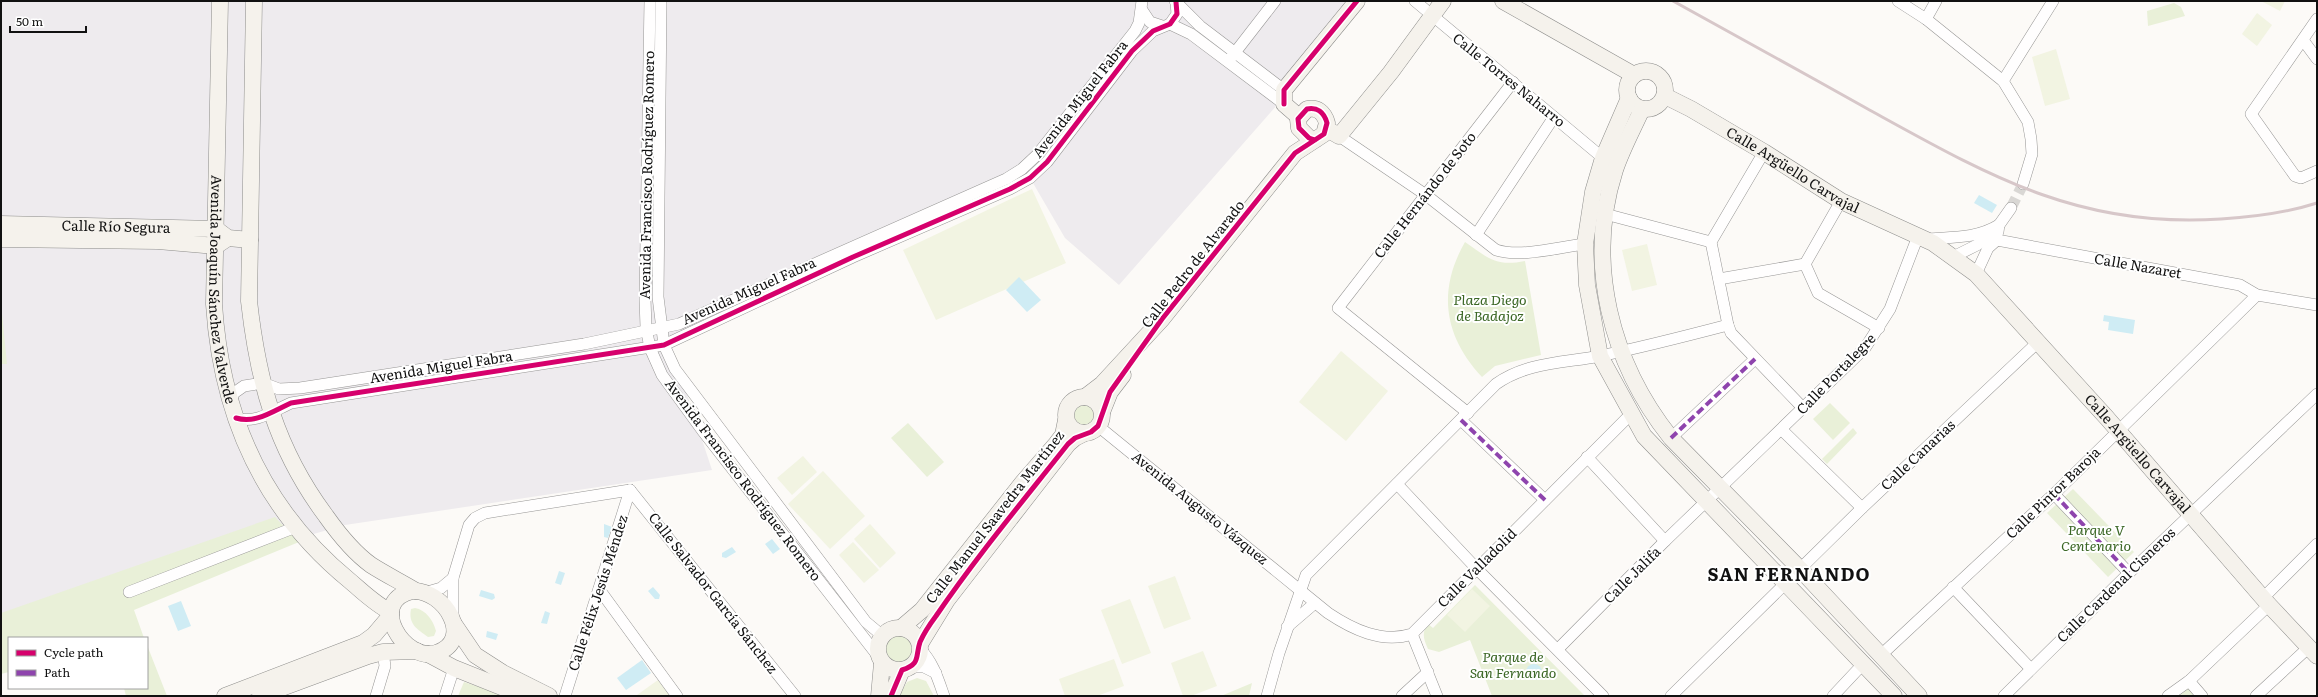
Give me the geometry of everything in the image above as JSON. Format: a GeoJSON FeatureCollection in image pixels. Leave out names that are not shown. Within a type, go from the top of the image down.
{"type":"FeatureCollection","features":[{"type":"Feature","properties":{"kind":"main road","name":"Avenida Joaquín Sánchez Valverde"},"geometry":{"type":"LineString","coordinates":[[220,1],[216,208],[219,238],[214,304],[217,344],[231,402],[250,456],[267,487],[296,527],[337,570],[387,611]]}},
{"type":"Feature","properties":{"kind":"main road","name":"Avenida Joaquín Sánchez Valverde"},"geometry":{"type":"LineString","coordinates":[[254,1],[249,301],[255,350],[262,383],[271,412],[295,469],[332,524],[371,565],[420,592]]}},
{"type":"Feature","properties":{"kind":"main road"},"geometry":{"type":"LineString","coordinates":[[1301,118],[1320,111],[1326,118],[1327,135],[1309,138],[1301,118],[1284,90],[1357,1]]}},
{"type":"Feature","properties":{"kind":"main road","name":"Calle Pedro de Alvarado"},"geometry":{"type":"LineString","coordinates":[[1095,424],[1110,392],[1162,319],[1295,153],[1327,135],[1390,72],[1443,1]]}},
{"type":"Feature","properties":{"kind":"main road"},"geometry":{"type":"LineString","coordinates":[[1503,1],[1634,75]]}},
{"type":"Feature","properties":{"kind":"main road"},"geometry":{"type":"LineString","coordinates":[[1646,71],[1657,74],[1665,84],[1665,96],[1658,105],[1642,109],[1632,103],[1629,98],[1627,86],[1634,75],[1646,71]]}},
{"type":"Feature","properties":{"kind":"main road","name":"Calle Argüello Carvajal"},"geometry":{"type":"LineString","coordinates":[[1665,96],[1691,109],[1764,152],[1841,201],[1921,238],[1953,257],[1976,274],[2313,652]]}},
{"type":"Feature","properties":{"kind":"main road"},"geometry":{"type":"LineString","coordinates":[[1629,98],[1603,158],[1594,192],[1585,244],[1587,285],[1600,356],[1644,436],[1894,696]]}},
{"type":"Feature","properties":{"kind":"main road"},"geometry":{"type":"LineString","coordinates":[[1642,109],[1615,169],[1605,214],[1602,239],[1603,280],[1609,313],[1620,351],[1654,417],[1671,438],[1800,569],[1919,696]]}},
{"type":"Feature","properties":{"kind":"main road","name":"Calle Pedro de Alvarado"},"geometry":{"type":"LineString","coordinates":[[1295,153],[1301,118]]}},
{"type":"Feature","properties":{"kind":"main road"},"geometry":{"type":"LineString","coordinates":[[159,234],[204,223],[216,208]]}},
{"type":"Feature","properties":{"kind":"main road","name":"Calle Río Segura"},"geometry":{"type":"LineString","coordinates":[[1,224],[250,240]]}},
{"type":"Feature","properties":{"kind":"main road","name":"Calle Río Segura"},"geometry":{"type":"LineString","coordinates":[[1,239],[159,234]]}},
{"type":"Feature","properties":{"kind":"main road","name":"Calle Pedro de Alvarado"},"geometry":{"type":"LineString","coordinates":[[1085,397],[1102,384],[1162,319]]}},
{"type":"Feature","properties":{"kind":"main road"},"geometry":{"type":"LineString","coordinates":[[1085,397],[1094,401],[1095,424],[1075,431],[1066,420],[1066,410],[1072,402],[1085,397]]}},
{"type":"Feature","properties":{"kind":"main road","name":"Calle Manuel Saavedra Martínez"},"geometry":{"type":"LineString","coordinates":[[901,628],[922,610],[1023,482],[1056,444],[1066,428],[1066,420]]}},
{"type":"Feature","properties":{"kind":"main road","name":"Calle Manuel Saavedra Martínez"},"geometry":{"type":"LineString","coordinates":[[920,646],[946,600],[1068,444],[1095,424]]}},
{"type":"Feature","properties":{"kind":"main road"},"geometry":{"type":"LineString","coordinates":[[225,696],[363,643],[374,635],[387,611],[399,596],[420,592],[441,602],[476,655],[502,673],[549,696]]}},
{"type":"Feature","properties":{"kind":"main road"},"geometry":{"type":"LineString","coordinates":[[387,611],[399,636],[423,652],[454,668],[524,696]]}},
{"type":"Feature","properties":{"kind":"main road"},"geometry":{"type":"LineString","coordinates":[[260,696],[383,652],[439,652],[448,645],[453,635],[453,622]]}},
{"type":"Feature","properties":{"kind":"main road"},"geometry":{"type":"LineString","coordinates":[[879,696],[880,659],[878,644],[885,633],[901,628],[912,633],[920,646],[917,660],[907,668],[891,696]]}},
{"type":"Feature","properties":{"kind":"main road"},"geometry":{"type":"LineString","coordinates":[[880,659],[890,669],[907,668]]}},
{"type":"Feature","properties":{"kind":"street","name":"Avenida Francisco Rodríguez Romero"},"geometry":{"type":"LineString","coordinates":[[650,1],[645,300],[646,332],[650,348],[662,375],[702,430],[880,659]]}},
{"type":"Feature","properties":{"kind":"street","name":"Avenida Francisco Rodríguez Romero"},"geometry":{"type":"LineString","coordinates":[[661,1],[658,297],[664,345],[679,375],[866,622],[878,632],[885,633]]}},
{"type":"Feature","properties":{"kind":"street"},"geometry":{"type":"LineString","coordinates":[[1227,62],[1275,1]]}},
{"type":"Feature","properties":{"kind":"street","name":"Calle Torres Naharro"},"geometry":{"type":"LineString","coordinates":[[1415,1],[1431,16],[1513,82],[1603,158]]}},
{"type":"Feature","properties":{"kind":"street"},"geometry":{"type":"LineString","coordinates":[[1898,1],[1926,19],[2003,81],[2028,122],[2032,154],[2023,184]]}},
{"type":"Feature","properties":{"kind":"street"},"geometry":{"type":"LineString","coordinates":[[1926,19],[1936,1]]}},
{"type":"Feature","properties":{"kind":"street"},"geometry":{"type":"LineString","coordinates":[[2003,81],[2053,1]]}},
{"type":"Feature","properties":{"kind":"street"},"geometry":{"type":"LineString","coordinates":[[1175,2],[1200,26],[1284,90]]}},
{"type":"Feature","properties":{"kind":"street"},"geometry":{"type":"LineString","coordinates":[[1166,25],[1177,14],[1175,2]]}},
{"type":"Feature","properties":{"kind":"street","name":"Avenida Miguel Fabra"},"geometry":{"type":"LineString","coordinates":[[262,383],[278,390],[300,388],[584,344],[679,324],[1006,179],[1022,169],[1037,155],[1122,49],[1139,23],[1142,5]]}},
{"type":"Feature","properties":{"kind":"street"},"geometry":{"type":"LineString","coordinates":[[1142,5],[1150,22],[1166,25],[1191,34],[1227,62],[1284,90]]}},
{"type":"Feature","properties":{"kind":"street"},"geometry":{"type":"LineString","coordinates":[[2317,19],[2251,114],[2295,176],[2301,178],[2317,171]]}},
{"type":"Feature","properties":{"kind":"street","name":"Avenida Miguel Fabra"},"geometry":{"type":"LineString","coordinates":[[236,418],[246,421],[255,420],[291,403],[628,349],[650,348],[664,345],[853,256],[1010,189],[1030,178],[1047,162],[1132,51],[1144,38],[1166,25]]}},
{"type":"Feature","properties":{"kind":"street"},"geometry":{"type":"LineString","coordinates":[[2303,40],[2317,59]]}},
{"type":"Feature","properties":{"kind":"street","name":"Calle Hernándo de Soto"},"geometry":{"type":"LineString","coordinates":[[1464,416],[1338,308],[1513,82]]}},
{"type":"Feature","properties":{"kind":"street"},"geometry":{"type":"LineString","coordinates":[[1476,235],[1554,117]]}},
{"type":"Feature","properties":{"kind":"street"},"geometry":{"type":"LineString","coordinates":[[1327,135],[1426,195],[1496,250],[1506,253],[1585,244]]}},
{"type":"Feature","properties":{"kind":"street"},"geometry":{"type":"LineString","coordinates":[[1764,152],[1711,242],[1728,325],[1731,333],[1803,408]]}},
{"type":"Feature","properties":{"kind":"street"},"geometry":{"type":"LineString","coordinates":[[1805,264],[1841,201]]}},
{"type":"Feature","properties":{"kind":"street"},"geometry":{"type":"LineString","coordinates":[[1953,257],[1988,239],[2011,208]]}},
{"type":"Feature","properties":{"kind":"street"},"geometry":{"type":"LineString","coordinates":[[1605,214],[1711,242]]}},
{"type":"Feature","properties":{"kind":"street"},"geometry":{"type":"LineString","coordinates":[[1976,274],[1988,248],[1997,240],[1999,226]]}},
{"type":"Feature","properties":{"kind":"street","name":"Calle Argüello Carvajal"},"geometry":{"type":"LineString","coordinates":[[1953,257],[1956,248],[1975,235],[1999,226]]}},
{"type":"Feature","properties":{"kind":"street","name":"Calle Argüello Carvajal"},"geometry":{"type":"LineString","coordinates":[[1921,238],[1975,235]]}},
{"type":"Feature","properties":{"kind":"street","name":"Calle Portalegre"},"geometry":{"type":"LineString","coordinates":[[1720,488],[1782,430],[1865,348],[1890,309],[1921,238]]}},
{"type":"Feature","properties":{"kind":"street","name":"Calle Nazaret"},"geometry":{"type":"LineString","coordinates":[[1997,240],[2240,285],[2257,295],[2317,305]]}},
{"type":"Feature","properties":{"kind":"street"},"geometry":{"type":"LineString","coordinates":[[1719,279],[1805,264]]}},
{"type":"Feature","properties":{"kind":"street"},"geometry":{"type":"LineString","coordinates":[[1805,264],[1818,293],[1879,328]]}},
{"type":"Feature","properties":{"kind":"street","name":"Calle Pintor Baroja"},"geometry":{"type":"LineString","coordinates":[[1880,656],[2054,494],[2257,295]]}},
{"type":"Feature","properties":{"kind":"street"},"geometry":{"type":"LineString","coordinates":[[1267,696],[1287,627],[1306,575],[1496,384],[1510,374],[1539,365],[1600,356],[1728,325]]}},
{"type":"Feature","properties":{"kind":"street","name":"Calle Canarias"},"geometry":{"type":"LineString","coordinates":[[1671,696],[1862,508],[2038,342]]}},
{"type":"Feature","properties":{"kind":"street"},"geometry":{"type":"LineString","coordinates":[[1671,438],[1755,359]]}},
{"type":"Feature","properties":{"kind":"street"},"geometry":{"type":"LineString","coordinates":[[231,402],[234,393],[244,386],[262,383]]}},
{"type":"Feature","properties":{"kind":"street","name":"Calle Cardenal Cisneros"},"geometry":{"type":"LineString","coordinates":[[2004,696],[2189,514],[2317,394]]}},
{"type":"Feature","properties":{"kind":"street","name":"Calle Valladolid"},"geometry":{"type":"LineString","coordinates":[[1412,634],[1476,568],[1632,413]]}},
{"type":"Feature","properties":{"kind":"street"},"geometry":{"type":"LineString","coordinates":[[1464,416],[1545,500]]}},
{"type":"Feature","properties":{"kind":"street","name":"Avenida Augusto Vázquez"},"geometry":{"type":"LineString","coordinates":[[1095,424],[1264,560],[1300,591]]}},
{"type":"Feature","properties":{"kind":"street"},"geometry":{"type":"LineString","coordinates":[[1782,430],[1862,508]]}},
{"type":"Feature","properties":{"kind":"street"},"geometry":{"type":"LineString","coordinates":[[1587,457],[1665,541]]}},
{"type":"Feature","properties":{"kind":"street"},"geometry":{"type":"LineString","coordinates":[[1397,484],[1476,568],[1604,696]]}},
{"type":"Feature","properties":{"kind":"street","name":"Calle Jalifa"},"geometry":{"type":"LineString","coordinates":[[1558,649],[1720,488]]}},
{"type":"Feature","properties":{"kind":"street"},"geometry":{"type":"LineString","coordinates":[[453,622],[453,578],[469,525],[475,518],[485,513],[630,490]]}},
{"type":"Feature","properties":{"kind":"street","name":"Calle Félix Jesús Méndez"},"geometry":{"type":"LineString","coordinates":[[565,696],[630,490]]}},
{"type":"Feature","properties":{"kind":"street","name":"Calle Salvador García Sánchez"},"geometry":{"type":"LineString","coordinates":[[630,490],[795,696]]}},
{"type":"Feature","properties":{"kind":"street"},"geometry":{"type":"LineString","coordinates":[[2054,494],[2129,573]]}},
{"type":"Feature","properties":{"kind":"street"},"geometry":{"type":"LineString","coordinates":[[128,592],[296,527]]}},
{"type":"Feature","properties":{"kind":"street"},"geometry":{"type":"LineString","coordinates":[[2168,696],[2189,681],[2266,601],[2317,544]]}},
{"type":"Feature","properties":{"kind":"street"},"geometry":{"type":"LineString","coordinates":[[420,592],[441,588],[453,578]]}},
{"type":"Feature","properties":{"kind":"street"},"geometry":{"type":"LineString","coordinates":[[1953,587],[2032,668]]}},
{"type":"Feature","properties":{"kind":"street"},"geometry":{"type":"LineString","coordinates":[[599,589],[677,696]]}},
{"type":"Feature","properties":{"kind":"street"},"geometry":{"type":"LineString","coordinates":[[1300,591],[1350,628],[1380,637],[1403,637],[1412,634],[1437,696]]}},
{"type":"Feature","properties":{"kind":"street"},"geometry":{"type":"LineString","coordinates":[[1287,627],[1315,603]]}},
{"type":"Feature","properties":{"kind":"street"},"geometry":{"type":"LineString","coordinates":[[920,646],[936,673],[944,696]]}},
{"type":"Feature","properties":{"kind":"street"},"geometry":{"type":"LineString","coordinates":[[376,696],[385,666],[383,652]]}},
{"type":"Feature","properties":{"kind":"street"},"geometry":{"type":"LineString","coordinates":[[2256,696],[2313,652]]}},
{"type":"Feature","properties":{"kind":"street"},"geometry":{"type":"LineString","coordinates":[[1833,696],[1863,664]]}},
{"type":"Feature","properties":{"kind":"street"},"geometry":{"type":"LineString","coordinates":[[445,696],[454,668]]}},
{"type":"Feature","properties":{"kind":"street"},"geometry":{"type":"LineString","coordinates":[[907,668],[924,668],[936,673]]}},
{"type":"Feature","properties":{"kind":"street"},"geometry":{"type":"LineString","coordinates":[[1402,696],[1428,672]]}},
{"type":"Feature","properties":{"kind":"street"},"geometry":{"type":"LineString","coordinates":[[2189,681],[2202,696]]}},
{"type":"Feature","properties":{"kind":"shaded area"},"geometry":{"type":"Polygon","coordinates":[[[1,1],[1359,1],[1284,97],[1119,285],[1065,238],[1033,183],[671,346],[712,470],[345,525],[1,623],[1,1]]]}},
{"type":"Feature","properties":{"kind":"green space"},"geometry":{"type":"Polygon","coordinates":[[[2261,1],[2285,1],[2280,11],[2261,1]]]}},
{"type":"Feature","properties":{"kind":"green space"},"geometry":{"type":"Polygon","coordinates":[[[2174,3],[2181,7],[2185,16],[2148,26],[2147,11],[2174,3]]]}},
{"type":"Feature","properties":{"kind":"green space"},"geometry":{"type":"Polygon","coordinates":[[[2257,13],[2272,25],[2257,46],[2242,34],[2257,13]]]}},
{"type":"Feature","properties":{"kind":"green space"},"geometry":{"type":"Polygon","coordinates":[[[2056,49],[2070,99],[2045,106],[2032,57],[2056,49]]]}},
{"type":"Feature","properties":{"kind":"green space"},"geometry":{"type":"Polygon","coordinates":[[[1032,189],[1066,263],[936,320],[903,250],[1032,189]]]}},
{"type":"Feature","properties":{"kind":"green space","name":"Plaza Diego de Badajoz"},"geometry":{"type":"Polygon","coordinates":[[[1465,242],[1486,257],[1499,262],[1515,263],[1525,261],[1541,355],[1495,366],[1482,377],[1469,361],[1459,346],[1453,329],[1449,312],[1448,295],[1450,278],[1456,260],[1465,242]]]}},
{"type":"Feature","properties":{"kind":"green space"},"geometry":{"type":"Polygon","coordinates":[[[1647,244],[1657,285],[1632,291],[1622,250],[1647,244]]]}},
{"type":"Feature","properties":{"kind":"green space"},"geometry":{"type":"Polygon","coordinates":[[[1,303],[7,364],[1,364],[1,303]]]}},
{"type":"Feature","properties":{"kind":"green space"},"geometry":{"type":"Polygon","coordinates":[[[1341,351],[1388,391],[1346,441],[1299,402],[1341,351]]]}},
{"type":"Feature","properties":{"kind":"green space"},"geometry":{"type":"Polygon","coordinates":[[[1830,403],[1850,423],[1833,440],[1813,419],[1830,403]]]}},
{"type":"Feature","properties":{"kind":"green space"},"geometry":{"type":"Polygon","coordinates":[[[1080,405],[1088,405],[1094,411],[1094,419],[1088,425],[1080,425],[1074,419],[1074,411],[1080,405]]]}},
{"type":"Feature","properties":{"kind":"green space"},"geometry":{"type":"Polygon","coordinates":[[[908,423],[944,462],[927,477],[891,438],[908,423]]]}},
{"type":"Feature","properties":{"kind":"green space"},"geometry":{"type":"Polygon","coordinates":[[[1853,428],[1857,433],[1827,464],[1822,459],[1853,428]]]}},
{"type":"Feature","properties":{"kind":"green space"},"geometry":{"type":"Polygon","coordinates":[[[803,456],[817,472],[792,495],[777,478],[803,456]]]}},
{"type":"Feature","properties":{"kind":"green space"},"geometry":{"type":"Polygon","coordinates":[[[823,471],[865,516],[830,549],[788,504],[823,471]]]}},
{"type":"Feature","properties":{"kind":"green space","name":"Parque V Centenario"},"geometry":{"type":"Polygon","coordinates":[[[2073,489],[2134,552],[2108,577],[2047,513],[2073,489]]]}},
{"type":"Feature","properties":{"kind":"green space"},"geometry":{"type":"Polygon","coordinates":[[[275,517],[299,542],[134,610],[144,637],[8,637],[8,672],[1,674],[1,613],[275,517]]]}},
{"type":"Feature","properties":{"kind":"green space"},"geometry":{"type":"Polygon","coordinates":[[[870,524],[896,553],[880,568],[854,539],[870,524]]]}},
{"type":"Feature","properties":{"kind":"green space"},"geometry":{"type":"Polygon","coordinates":[[[853,542],[879,570],[864,583],[839,555],[853,542]]]}},
{"type":"Feature","properties":{"kind":"green space"},"geometry":{"type":"Polygon","coordinates":[[[1175,576],[1191,619],[1164,629],[1148,586],[1175,576]]]}},
{"type":"Feature","properties":{"kind":"green space","name":"Parque de San Fernando"},"geometry":{"type":"Polygon","coordinates":[[[1475,585],[1585,696],[1492,696],[1470,640],[1439,652],[1428,649],[1424,640],[1424,630],[1428,624],[1433,628],[1475,585]]]}},
{"type":"Feature","properties":{"kind":"green space"},"geometry":{"type":"Polygon","coordinates":[[[1472,589],[1490,606],[1465,632],[1447,615],[1472,589]]]}},
{"type":"Feature","properties":{"kind":"green space"},"geometry":{"type":"Polygon","coordinates":[[[1130,599],[1151,653],[1122,664],[1101,610],[1130,599]]]}},
{"type":"Feature","properties":{"kind":"green space"},"geometry":{"type":"Polygon","coordinates":[[[415,608],[426,613],[431,619],[436,631],[434,636],[428,637],[414,626],[410,614],[411,609],[415,608]]]}},
{"type":"Feature","properties":{"kind":"green space"},"geometry":{"type":"Polygon","coordinates":[[[898,635],[908,639],[912,649],[908,659],[898,663],[888,659],[884,649],[888,639],[898,635]]]}},
{"type":"Feature","properties":{"kind":"green space"},"geometry":{"type":"Polygon","coordinates":[[[148,648],[167,696],[126,696],[124,689],[148,689],[148,648]]]}},
{"type":"Feature","properties":{"kind":"green space"},"geometry":{"type":"Polygon","coordinates":[[[1203,651],[1217,686],[1191,696],[1183,696],[1171,663],[1203,651]]]}},
{"type":"Feature","properties":{"kind":"green space"},"geometry":{"type":"Polygon","coordinates":[[[1114,659],[1124,686],[1097,696],[1065,696],[1059,679],[1114,659]]]}},
{"type":"Feature","properties":{"kind":"green space"},"geometry":{"type":"Polygon","coordinates":[[[917,678],[926,681],[934,696],[899,696],[907,682],[917,678]]]}},
{"type":"Feature","properties":{"kind":"green space"},"geometry":{"type":"Polygon","coordinates":[[[658,680],[670,696],[637,695],[658,680]]]}},
{"type":"Feature","properties":{"kind":"green space"},"geometry":{"type":"Polygon","coordinates":[[[464,682],[507,696],[458,696],[464,682]]]}},
{"type":"Feature","properties":{"kind":"green space"},"geometry":{"type":"Polygon","coordinates":[[[1252,683],[1249,696],[1221,696],[1252,683]]]}},
{"type":"Feature","properties":{"kind":"green space"},"geometry":{"type":"Polygon","coordinates":[[[2187,686],[2196,696],[2175,696],[2187,686]]]}},
{"type":"Feature","properties":{"kind":"water"},"geometry":{"type":"Polygon","coordinates":[[[1979,195],[1997,205],[1992,213],[1974,203],[1979,195]]]}},
{"type":"Feature","properties":{"kind":"water"},"geometry":{"type":"Polygon","coordinates":[[[1019,277],[1041,300],[1027,312],[1006,290],[1019,277]]]}},
{"type":"Feature","properties":{"kind":"water"},"geometry":{"type":"Polygon","coordinates":[[[2104,315],[2135,320],[2133,334],[2108,330],[2109,322],[2103,321],[2104,315]]]}},
{"type":"Feature","properties":{"kind":"water"},"geometry":{"type":"Polygon","coordinates":[[[604,524],[612,527],[608,538],[604,537],[604,524]]]}},
{"type":"Feature","properties":{"kind":"water"},"geometry":{"type":"Polygon","coordinates":[[[772,539],[780,549],[773,554],[765,544],[772,539]]]}},
{"type":"Feature","properties":{"kind":"water"},"geometry":{"type":"Polygon","coordinates":[[[732,547],[736,552],[726,558],[722,557],[722,553],[732,547]]]}},
{"type":"Feature","properties":{"kind":"water"},"geometry":{"type":"Polygon","coordinates":[[[559,571],[565,573],[561,585],[555,583],[559,571]]]}},
{"type":"Feature","properties":{"kind":"water"},"geometry":{"type":"Polygon","coordinates":[[[653,587],[660,595],[659,599],[655,599],[648,591],[653,587]]]}},
{"type":"Feature","properties":{"kind":"water"},"geometry":{"type":"Polygon","coordinates":[[[481,590],[494,594],[495,598],[492,600],[479,596],[481,590]]]}},
{"type":"Feature","properties":{"kind":"water"},"geometry":{"type":"Polygon","coordinates":[[[181,601],[191,626],[178,631],[168,606],[181,601]]]}},
{"type":"Feature","properties":{"kind":"water"},"geometry":{"type":"Polygon","coordinates":[[[545,611],[550,613],[547,624],[541,623],[545,611]]]}},
{"type":"Feature","properties":{"kind":"water"},"geometry":{"type":"Polygon","coordinates":[[[487,631],[498,634],[496,640],[486,637],[487,631]]]}},
{"type":"Feature","properties":{"kind":"water"},"geometry":{"type":"Polygon","coordinates":[[[642,660],[651,673],[626,690],[617,678],[642,660]]]}},
{"type":"Feature","properties":{"kind":"water"},"geometry":{"type":"Polygon","coordinates":[[[1534,664],[1541,669],[1542,672],[1537,679],[1534,680],[1527,675],[1526,672],[1531,665],[1534,664]]]}},
{"type":"Feature","properties":{"kind":"tunnel"},"geometry":{"type":"LineString","coordinates":[[2011,208],[2023,184]]}},
{"type":"Feature","properties":{"kind":"railway"},"geometry":{"type":"LineString","coordinates":[[1673,1],[1952,155],[1993,175],[2035,192],[2077,206],[2122,215],[2170,220],[2221,219],[2257,216],[2317,203]]}},
{"type":"Feature","properties":{"kind":"marked path"},"geometry":{"type":"LineString","coordinates":[[1671,438],[1755,359]]}},
{"type":"Feature","properties":{"kind":"marked path"},"geometry":{"type":"LineString","coordinates":[[1461,420],[1545,500]]}},
{"type":"Feature","properties":{"kind":"marked path"},"geometry":{"type":"LineString","coordinates":[[2054,494],[2129,573]]}},
{"type":"Feature","properties":{"kind":"cycle path"},"geometry":{"type":"LineString","coordinates":[[1284,104],[1284,90],[1357,1]]}},
{"type":"Feature","properties":{"kind":"cycle path"},"geometry":{"type":"LineString","coordinates":[[236,418],[257,418],[291,403],[664,345],[853,257],[1010,189],[1030,178],[1047,162],[1132,51],[1153,31],[1170,24],[1177,14],[1176,2]]}},
{"type":"Feature","properties":{"kind":"cycle path"},"geometry":{"type":"LineString","coordinates":[[891,696],[902,670],[908,668],[915,662],[920,642],[929,625],[1000,529],[1068,444],[1075,438],[1091,432],[1098,426],[1110,392],[1162,319],[1295,153],[1324,134],[1327,123],[1322,113],[1314,109],[1307,109],[1298,119],[1299,128],[1309,138],[1315,140]]}},
{"type":"Feature","properties":{"kind":"district","name":"SAN FERNANDO"},"geometry":{"type":"Point","coordinates":[1789,575]}}]}
